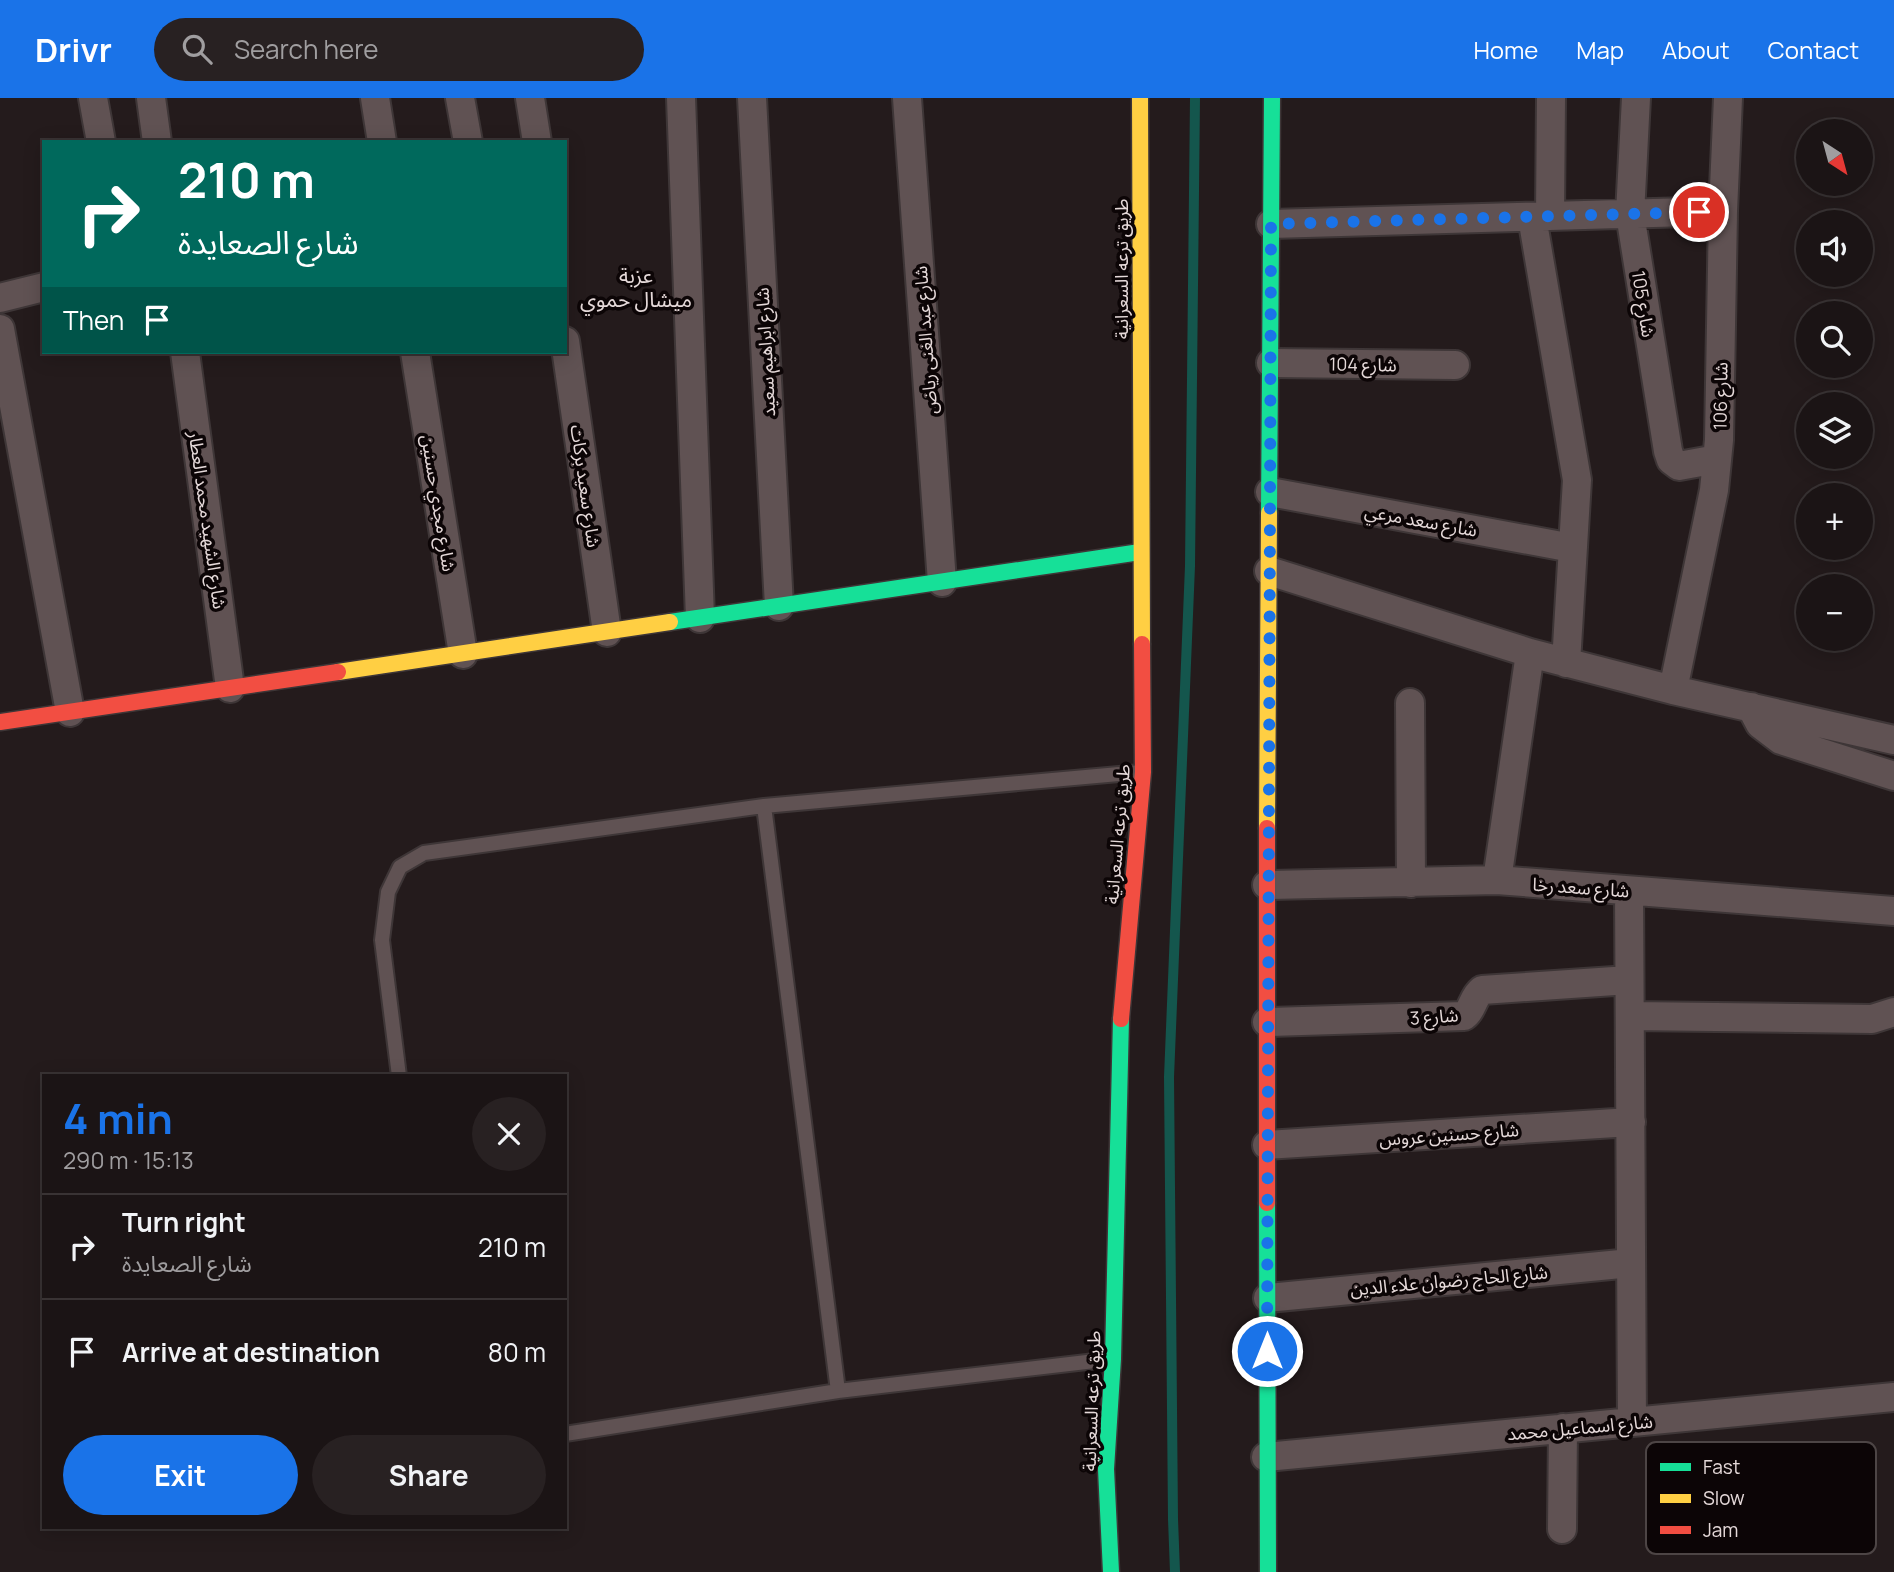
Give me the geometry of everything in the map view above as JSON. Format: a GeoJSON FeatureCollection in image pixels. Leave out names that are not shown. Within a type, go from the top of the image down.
{"type":"FeatureCollection","features":[{"type":"Feature","properties":{"kind":"main road","name":"طريق ترعه السعرانية"},"geometry":{"type":"LineString","coordinates":[[1111,1572],[1106,1469],[1113,1359],[1119,1040],[1143,772],[1140,98]]}},
{"type":"Feature","properties":{"kind":"main road"},"geometry":{"type":"LineString","coordinates":[[1268,1572],[1267,885],[1272,98]]}},
{"type":"Feature","properties":{"kind":"main road"},"geometry":{"type":"LineString","coordinates":[[0,722],[1140,552]]}},
{"type":"Feature","properties":{"kind":"street"},"geometry":{"type":"LineString","coordinates":[[93,98],[101,140]]}},
{"type":"Feature","properties":{"kind":"street"},"geometry":{"type":"LineString","coordinates":[[152,98],[157,140]]}},
{"type":"Feature","properties":{"kind":"street"},"geometry":{"type":"LineString","coordinates":[[375,98],[382,140]]}},
{"type":"Feature","properties":{"kind":"street"},"geometry":{"type":"LineString","coordinates":[[460,98],[468,140]]}},
{"type":"Feature","properties":{"kind":"street"},"geometry":{"type":"LineString","coordinates":[[530,98],[537,140]]}},
{"type":"Feature","properties":{"kind":"street"},"geometry":{"type":"LineString","coordinates":[[681,98],[700,618]]}},
{"type":"Feature","properties":{"kind":"street","name":"شارع ابراهيم سعيد"},"geometry":{"type":"LineString","coordinates":[[752,98],[779,606]]}},
{"type":"Feature","properties":{"kind":"street","name":"شارع عبد الغنى رياض"},"geometry":{"type":"LineString","coordinates":[[907,98],[942,582]]}},
{"type":"Feature","properties":{"kind":"street"},"geometry":{"type":"LineString","coordinates":[[1551,98],[1541,216],[1577,480],[1566,663]]}},
{"type":"Feature","properties":{"kind":"street","name":"شارع 105"},"geometry":{"type":"LineString","coordinates":[[1636,98],[1630,214],[1668,451],[1671,460],[1679,466],[1717,459]]}},
{"type":"Feature","properties":{"kind":"street","name":"شارع 106"},"geometry":{"type":"LineString","coordinates":[[1673,690],[1714,490],[1717,459],[1728,98]]}},
{"type":"Feature","properties":{"kind":"street"},"geometry":{"type":"LineString","coordinates":[[1271,224],[1723,211]]}},
{"type":"Feature","properties":{"kind":"street"},"geometry":{"type":"LineString","coordinates":[[0,298],[42,288]]}},
{"type":"Feature","properties":{"kind":"street"},"geometry":{"type":"LineString","coordinates":[[0,329],[70,712]]}},
{"type":"Feature","properties":{"kind":"street","name":"شارع الشهيد محمد العطار"},"geometry":{"type":"LineString","coordinates":[[185,354],[230,688]]}},
{"type":"Feature","properties":{"kind":"street","name":"شارع مجدي حسنين"},"geometry":{"type":"LineString","coordinates":[[415,354],[463,654]]}},
{"type":"Feature","properties":{"kind":"street","name":"شارع سعيد بركات"},"geometry":{"type":"LineString","coordinates":[[567,354],[607,632]]}},
{"type":"Feature","properties":{"kind":"street","name":"شارع 104"},"geometry":{"type":"LineString","coordinates":[[1271,363],[1455,365]]}},
{"type":"Feature","properties":{"kind":"street","name":"شارع سعد مرعي"},"geometry":{"type":"LineString","coordinates":[[1270,492],[1572,548]]}},
{"type":"Feature","properties":{"kind":"street"},"geometry":{"type":"LineString","coordinates":[[1269,571],[1566,663],[1894,740]]}},
{"type":"Feature","properties":{"kind":"street"},"geometry":{"type":"LineString","coordinates":[[1497,880],[1530,653]]}},
{"type":"Feature","properties":{"kind":"street"},"geometry":{"type":"LineString","coordinates":[[1410,702],[1411,883]]}},
{"type":"Feature","properties":{"kind":"street"},"geometry":{"type":"LineString","coordinates":[[1751,707],[1760,724],[1781,740],[1894,776]]}},
{"type":"Feature","properties":{"kind":"street","name":"شارع سعد رخا"},"geometry":{"type":"LineString","coordinates":[[1267,885],[1497,880],[1894,911]]}},
{"type":"Feature","properties":{"kind":"street"},"geometry":{"type":"LineString","coordinates":[[1629,891],[1633,1422]]}},
{"type":"Feature","properties":{"kind":"street","name":"شارع 3"},"geometry":{"type":"LineString","coordinates":[[1267,1021],[1464,1016],[1475,996],[1482,990],[1629,981]]}},
{"type":"Feature","properties":{"kind":"street"},"geometry":{"type":"LineString","coordinates":[[1630,1016],[1872,1019],[1894,1012]]}},
{"type":"Feature","properties":{"kind":"street","name":"شارع حسنين عروس"},"geometry":{"type":"LineString","coordinates":[[1268,1145],[1631,1122]]}},
{"type":"Feature","properties":{"kind":"street","name":"شارع الحاج رضوان علاء الدين"},"geometry":{"type":"LineString","coordinates":[[1268,1298],[1631,1263]]}},
{"type":"Feature","properties":{"kind":"street","name":"شارع اسماعيل محمد"},"geometry":{"type":"LineString","coordinates":[[1266,1457],[1894,1397]]}},
{"type":"Feature","properties":{"kind":"street"},"geometry":{"type":"LineString","coordinates":[[1562,1529],[1563,1428]]}},
{"type":"Feature","properties":{"kind":"lane"},"geometry":{"type":"LineString","coordinates":[[399,1074],[382,940],[388,892],[400,867],[424,853],[764,806],[1143,772]]}},
{"type":"Feature","properties":{"kind":"lane"},"geometry":{"type":"LineString","coordinates":[[764,806],[838,1391]]}},
{"type":"Feature","properties":{"kind":"lane"},"geometry":{"type":"LineString","coordinates":[[567,1434],[838,1391],[1113,1359]]}},
{"type":"Feature","properties":{"kind":"waterway"},"geometry":{"type":"LineString","coordinates":[[1175,1572],[1169,1077],[1190,566],[1195,98]]}},
{"type":"Feature","properties":{"kind":"traffic: fast"},"geometry":{"type":"LineString","coordinates":[[1269,513],[1272,98]]}},
{"type":"Feature","properties":{"kind":"traffic: fast"},"geometry":{"type":"LineString","coordinates":[[670,622],[1140,552]]}},
{"type":"Feature","properties":{"kind":"traffic: fast"},"geometry":{"type":"LineString","coordinates":[[1111,1572],[1106,1469],[1113,1359],[1121,1019]]}},
{"type":"Feature","properties":{"kind":"traffic: fast"},"geometry":{"type":"LineString","coordinates":[[1267,1203],[1268,1572]]}},
{"type":"Feature","properties":{"kind":"traffic: slow"},"geometry":{"type":"LineString","coordinates":[[1140,98],[1142,644]]}},
{"type":"Feature","properties":{"kind":"traffic: slow"},"geometry":{"type":"LineString","coordinates":[[1267,828],[1269,513]]}},
{"type":"Feature","properties":{"kind":"traffic: slow"},"geometry":{"type":"LineString","coordinates":[[338,672],[670,622]]}},
{"type":"Feature","properties":{"kind":"traffic: jam"},"geometry":{"type":"LineString","coordinates":[[1121,1019],[1143,772],[1142,644]]}},
{"type":"Feature","properties":{"kind":"traffic: jam"},"geometry":{"type":"LineString","coordinates":[[0,722],[338,672]]}},
{"type":"Feature","properties":{"kind":"traffic: jam"},"geometry":{"type":"LineString","coordinates":[[1267,828],[1267,1203]]}},
{"type":"Feature","properties":{"kind":"district","name":"عزبة ميشال حموي"},"geometry":{"type":"Point","coordinates":[636,287]}},
{"type":"Feature","properties":{"kind":"route"},"geometry":{"type":"LineString","coordinates":[[1267,1351],[1271,224],[1699,212]]}}]}
